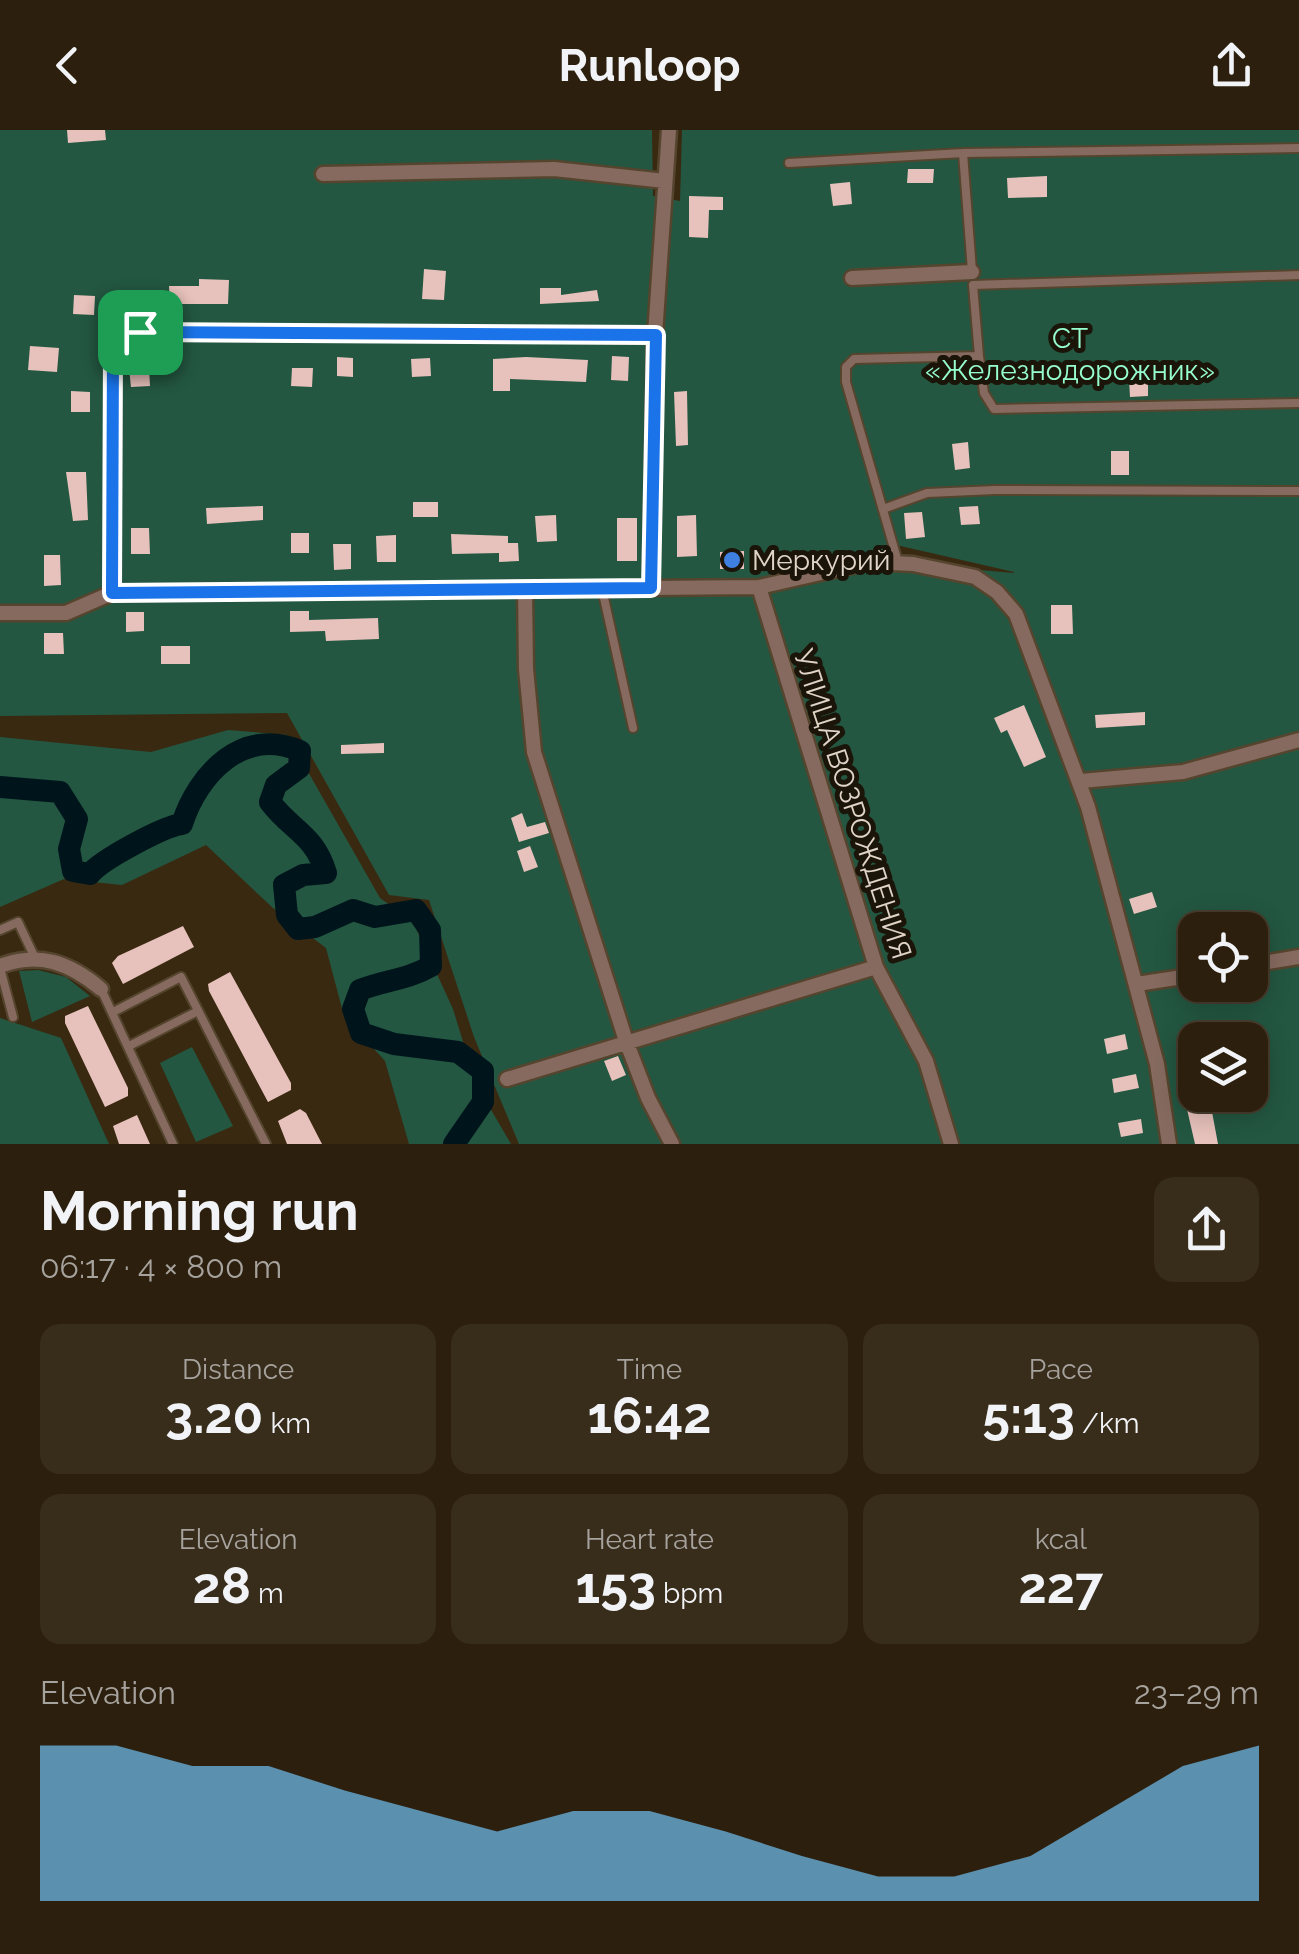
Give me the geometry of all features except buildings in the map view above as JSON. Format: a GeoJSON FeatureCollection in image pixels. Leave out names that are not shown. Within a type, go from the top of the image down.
{"type":"FeatureCollection","features":[{"type":"Feature","properties":{"kind":"street"},"geometry":{"type":"LineString","coordinates":[[651,588],[656,335],[669,130]]}},
{"type":"Feature","properties":{"kind":"street"},"geometry":{"type":"LineString","coordinates":[[323,174],[554,169],[666,181]]}},
{"type":"Feature","properties":{"kind":"street"},"geometry":{"type":"LineString","coordinates":[[852,278],[972,279]]}},
{"type":"Feature","properties":{"kind":"street"},"geometry":{"type":"LineString","coordinates":[[112,593],[113,350],[123,336],[140,332],[656,335]]}},
{"type":"Feature","properties":{"kind":"street"},"geometry":{"type":"LineString","coordinates":[[0,613],[66,613],[112,593],[759,587],[869,562],[898,563],[975,578],[997,592],[1016,614],[1080,781],[1157,1064],[1169,1144]]}},
{"type":"Feature","properties":{"kind":"street","name":"УЛИЦА ВОЗРОЖДЕНИЯ"},"geometry":{"type":"LineString","coordinates":[[759,587],[876,967],[926,1061],[951,1144]]}},
{"type":"Feature","properties":{"kind":"street"},"geometry":{"type":"LineString","coordinates":[[526,589],[526,669],[534,752],[626,1040],[648,1098],[672,1144]]}},
{"type":"Feature","properties":{"kind":"street"},"geometry":{"type":"LineString","coordinates":[[1080,781],[1183,772],[1299,740]]}},
{"type":"Feature","properties":{"kind":"street"},"geometry":{"type":"LineString","coordinates":[[1268,962],[1299,957]]}},
{"type":"Feature","properties":{"kind":"street"},"geometry":{"type":"LineString","coordinates":[[0,967],[36,959],[72,967],[101,989]]}},
{"type":"Feature","properties":{"kind":"street"},"geometry":{"type":"LineString","coordinates":[[506,1080],[626,1040],[876,967]]}},
{"type":"Feature","properties":{"kind":"street"},"geometry":{"type":"LineString","coordinates":[[1137,984],[1178,977]]}},
{"type":"Feature","properties":{"kind":"lane"},"geometry":{"type":"LineString","coordinates":[[789,162],[963,153],[1299,148]]}},
{"type":"Feature","properties":{"kind":"lane"},"geometry":{"type":"LineString","coordinates":[[963,153],[979,356],[984,392],[994,409],[1299,404]]}},
{"type":"Feature","properties":{"kind":"lane"},"geometry":{"type":"LineString","coordinates":[[972,279],[1299,275]]}},
{"type":"Feature","properties":{"kind":"lane"},"geometry":{"type":"LineString","coordinates":[[898,563],[846,382],[846,367],[854,359],[979,356]]}},
{"type":"Feature","properties":{"kind":"lane"},"geometry":{"type":"LineString","coordinates":[[882,509],[927,493],[995,490],[1299,491]]}},
{"type":"Feature","properties":{"kind":"lane"},"geometry":{"type":"LineString","coordinates":[[602,589],[632,728]]}},
{"type":"Feature","properties":{"kind":"lane"},"geometry":{"type":"LineString","coordinates":[[0,930],[18,922],[36,959]]}},
{"type":"Feature","properties":{"kind":"lane"},"geometry":{"type":"LineString","coordinates":[[0,967],[13,1017]]}},
{"type":"Feature","properties":{"kind":"lane"},"geometry":{"type":"LineString","coordinates":[[114,1012],[181,977],[266,1144]]}},
{"type":"Feature","properties":{"kind":"lane"},"geometry":{"type":"LineString","coordinates":[[101,989],[173,1144]]}},
{"type":"Feature","properties":{"kind":"lane"},"geometry":{"type":"LineString","coordinates":[[129,1046],[198,1011]]}},
{"type":"Feature","properties":{"kind":"green space","name":"СТ «Железнодорожник»"},"geometry":{"type":"Polygon","coordinates":[[[0,130],[652,130],[653,196],[680,201],[682,130],[1299,130],[1299,1144],[519,1144],[474,1037],[429,900],[389,895],[287,713],[0,716],[0,130]],[[892,544],[898,563],[1014,572],[892,544]]]}},
{"type":"Feature","properties":{"kind":"green space"},"geometry":{"type":"Polygon","coordinates":[[[228,730],[287,735],[380,898],[413,922],[453,1009],[476,1084],[511,1144],[409,1144],[385,1061],[344,1016],[326,948],[273,908],[206,845],[122,885],[64,879],[0,907],[0,737],[151,752],[228,730]]]}},
{"type":"Feature","properties":{"kind":"green space"},"geometry":{"type":"Polygon","coordinates":[[[38,970],[66,977],[90,996],[32,1022],[19,971],[38,970]]]}},
{"type":"Feature","properties":{"kind":"green space"},"geometry":{"type":"Polygon","coordinates":[[[0,1018],[61,1038],[109,1144],[0,1144],[0,1018]]]}},
{"type":"Feature","properties":{"kind":"green space"},"geometry":{"type":"Polygon","coordinates":[[[192,1047],[233,1126],[196,1142],[160,1063],[192,1047]]]}},
{"type":"Feature","properties":{"kind":"waterway"},"geometry":{"type":"LineString","coordinates":[[0,787],[60,792],[77,819],[69,849],[73,871],[90,874],[133,844],[182,824],[199,788],[226,759],[260,745],[300,751],[299,768],[276,785],[270,802],[309,841],[326,873],[303,875],[284,885],[287,915],[298,929],[315,927],[353,910],[375,917],[416,910],[430,930],[431,966],[360,990],[353,1009],[361,1033],[394,1044],[458,1052],[483,1071],[483,1102],[454,1144]]}},
{"type":"Feature","properties":{"kind":"place","name":"Меркурий"},"geometry":{"type":"Point","coordinates":[732,560]}},
{"type":"Feature","properties":{"kind":"route"},"geometry":{"type":"LineString","coordinates":[[140,332],[656,335],[651,588],[112,593],[113,350],[123,336],[140,332]]}}]}
